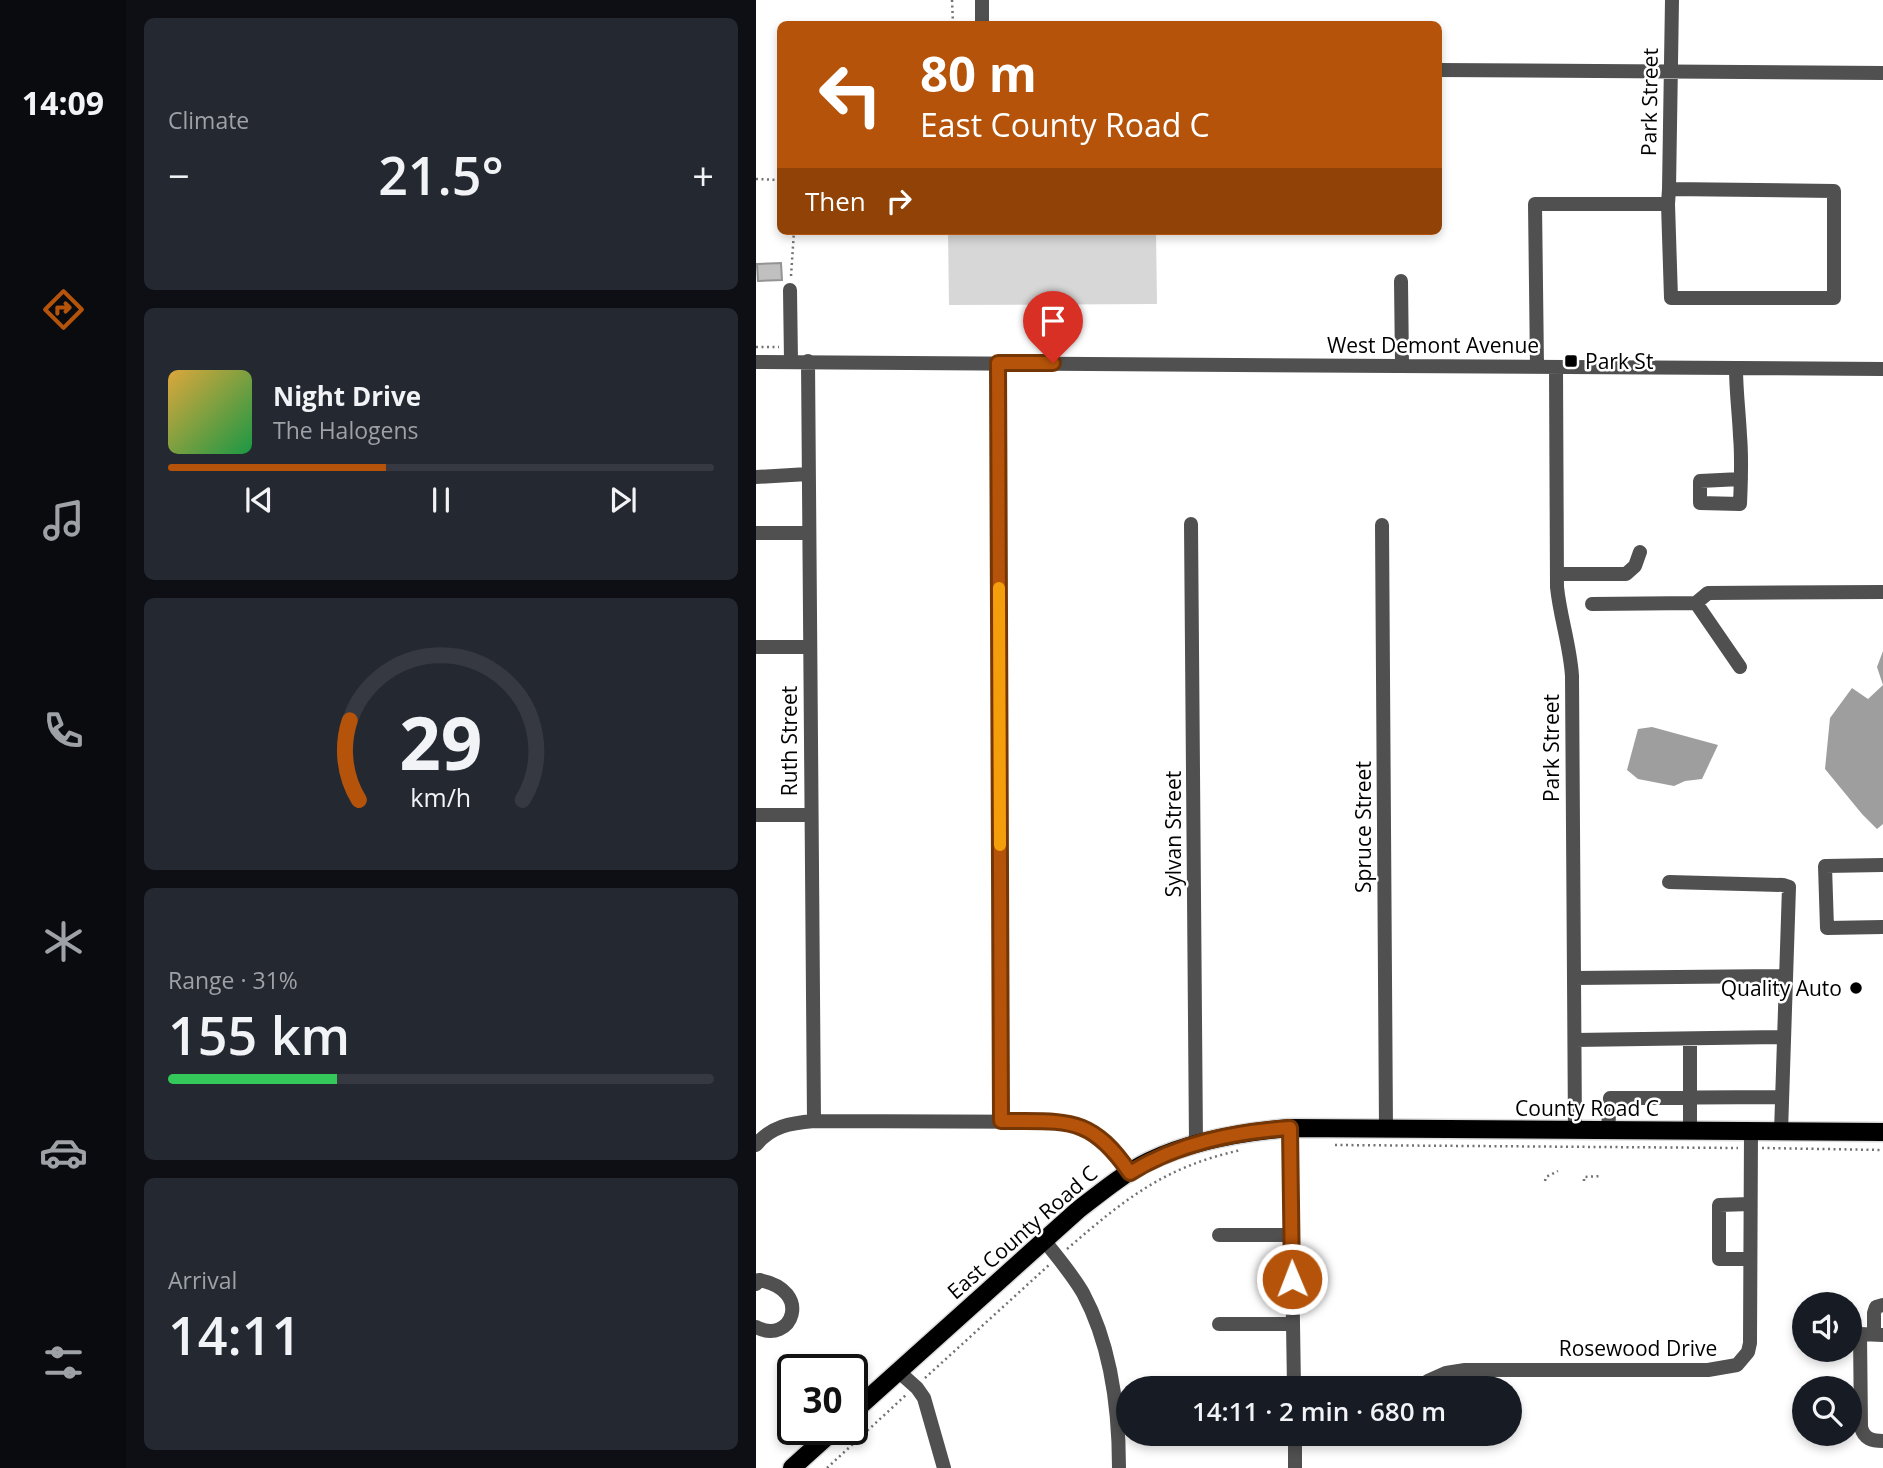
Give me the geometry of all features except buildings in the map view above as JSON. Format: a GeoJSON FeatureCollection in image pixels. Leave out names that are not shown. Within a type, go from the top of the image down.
{"type":"FeatureCollection","features":[{"type":"Feature","properties":{"kind":"main road","name":"East County Road C"},"geometry":{"type":"LineString","coordinates":[[868,1398],[1078,1209],[1130,1173],[1149,1161],[1196,1144],[1236,1133],[1290,1128]]}},
{"type":"Feature","properties":{"kind":"main road","name":"County Road C"},"geometry":{"type":"LineString","coordinates":[[1290,1128],[1883,1132]]}},
{"type":"Feature","properties":{"kind":"main road"},"geometry":{"type":"LineString","coordinates":[[792,1468],[817,1445]]}},
{"type":"Feature","properties":{"kind":"street"},"geometry":{"type":"LineString","coordinates":[[982,0],[982,21]]}},
{"type":"Feature","properties":{"kind":"street","name":"Park Street"},"geometry":{"type":"LineString","coordinates":[[1669,189],[1834,191],[1834,298],[1671,298],[1668,204],[1672,0]]}},
{"type":"Feature","properties":{"kind":"street"},"geometry":{"type":"LineString","coordinates":[[1442,70],[1883,73]]}},
{"type":"Feature","properties":{"kind":"street"},"geometry":{"type":"LineString","coordinates":[[1537,366],[1535,204],[1668,204]]}},
{"type":"Feature","properties":{"kind":"street"},"geometry":{"type":"LineString","coordinates":[[1402,281],[1402,365]]}},
{"type":"Feature","properties":{"kind":"street"},"geometry":{"type":"LineString","coordinates":[[790,290],[790,354]]}},
{"type":"Feature","properties":{"kind":"street","name":"West Demont Avenue"},"geometry":{"type":"LineString","coordinates":[[756,362],[790,354],[808,361],[1883,369]]}},
{"type":"Feature","properties":{"kind":"street","name":"Ruth Street"},"geometry":{"type":"LineString","coordinates":[[808,361],[814,1121]]}},
{"type":"Feature","properties":{"kind":"street"},"geometry":{"type":"LineString","coordinates":[[998,363],[1001,1121]]}},
{"type":"Feature","properties":{"kind":"street","name":"Park Street"},"geometry":{"type":"LineString","coordinates":[[1556,367],[1557,574],[1560,610],[1571,658],[1575,1131]]}},
{"type":"Feature","properties":{"kind":"street"},"geometry":{"type":"LineString","coordinates":[[1736,368],[1741,479]]}},
{"type":"Feature","properties":{"kind":"street"},"geometry":{"type":"LineString","coordinates":[[756,477],[808,474]]}},
{"type":"Feature","properties":{"kind":"street","name":"Sylvan Street"},"geometry":{"type":"LineString","coordinates":[[1191,524],[1196,1144]]}},
{"type":"Feature","properties":{"kind":"street","name":"Spruce Street"},"geometry":{"type":"LineString","coordinates":[[1382,525],[1385,1129]]}},
{"type":"Feature","properties":{"kind":"street"},"geometry":{"type":"LineString","coordinates":[[756,533],[809,533]]}},
{"type":"Feature","properties":{"kind":"street"},"geometry":{"type":"LineString","coordinates":[[1557,574],[1626,574],[1635,566],[1640,552]]}},
{"type":"Feature","properties":{"kind":"street"},"geometry":{"type":"LineString","coordinates":[[1592,604],[1696,603],[1708,593],[1883,592]]}},
{"type":"Feature","properties":{"kind":"street"},"geometry":{"type":"LineString","coordinates":[[1696,603],[1740,667]]}},
{"type":"Feature","properties":{"kind":"street"},"geometry":{"type":"LineString","coordinates":[[756,648],[810,647]]}},
{"type":"Feature","properties":{"kind":"street"},"geometry":{"type":"LineString","coordinates":[[756,815],[811,815]]}},
{"type":"Feature","properties":{"kind":"street"},"geometry":{"type":"LineString","coordinates":[[1883,865],[1825,866],[1826,928],[1883,927]]}},
{"type":"Feature","properties":{"kind":"street"},"geometry":{"type":"LineString","coordinates":[[1669,882],[1789,887],[1781,1132]]}},
{"type":"Feature","properties":{"kind":"street"},"geometry":{"type":"LineString","coordinates":[[1574,978],[1786,976]]}},
{"type":"Feature","properties":{"kind":"street"},"geometry":{"type":"LineString","coordinates":[[1575,1040],[1784,1037]]}},
{"type":"Feature","properties":{"kind":"street"},"geometry":{"type":"LineString","coordinates":[[1690,1039],[1690,1132]]}},
{"type":"Feature","properties":{"kind":"street"},"geometry":{"type":"LineString","coordinates":[[1608,1131],[1610,1098],[1782,1097]]}},
{"type":"Feature","properties":{"kind":"street"},"geometry":{"type":"LineString","coordinates":[[756,1145],[766,1134],[779,1127],[814,1121],[1061,1122],[1086,1128],[1106,1141],[1130,1173]]}},
{"type":"Feature","properties":{"kind":"street"},"geometry":{"type":"LineString","coordinates":[[1290,1128],[1294,1376]]}},
{"type":"Feature","properties":{"kind":"street","name":"Rosewood Drive"},"geometry":{"type":"LineString","coordinates":[[1440,1376],[1465,1370],[1708,1370],[1737,1365],[1748,1352],[1750,1343],[1751,1132]]}},
{"type":"Feature","properties":{"kind":"street"},"geometry":{"type":"LineString","coordinates":[[1750,1259],[1719,1259],[1719,1205],[1751,1205]]}},
{"type":"Feature","properties":{"kind":"street"},"geometry":{"type":"LineString","coordinates":[[1219,1235],[1292,1234]]}},
{"type":"Feature","properties":{"kind":"street"},"geometry":{"type":"LineString","coordinates":[[1044,1240],[1082,1290],[1099,1326],[1114,1396],[1119,1435],[1119,1468]]}},
{"type":"Feature","properties":{"kind":"street"},"geometry":{"type":"LineString","coordinates":[[756,1327],[764,1331],[775,1331],[783,1327],[791,1317],[793,1307],[783,1289],[757,1278]]}},
{"type":"Feature","properties":{"kind":"street"},"geometry":{"type":"LineString","coordinates":[[1883,1305],[1876,1307],[1874,1313],[1878,1334],[1860,1334],[1861,1427],[1863,1434],[1872,1441],[1883,1441]]}},
{"type":"Feature","properties":{"kind":"street"},"geometry":{"type":"LineString","coordinates":[[1219,1324],[1293,1324]]}},
{"type":"Feature","properties":{"kind":"street"},"geometry":{"type":"LineString","coordinates":[[898,1370],[925,1398],[944,1468]]}},
{"type":"Feature","properties":{"kind":"street"},"geometry":{"type":"LineString","coordinates":[[1295,1446],[1295,1468]]}},
{"type":"Feature","properties":{"kind":"path"},"geometry":{"type":"LineString","coordinates":[[952,0],[953,21]]}},
{"type":"Feature","properties":{"kind":"path"},"geometry":{"type":"LineString","coordinates":[[756,179],[777,180]]}},
{"type":"Feature","properties":{"kind":"path"},"geometry":{"type":"LineString","coordinates":[[790,290],[794,235]]}},
{"type":"Feature","properties":{"kind":"path"},"geometry":{"type":"LineString","coordinates":[[756,347],[790,354]]}},
{"type":"Feature","properties":{"kind":"path"},"geometry":{"type":"LineString","coordinates":[[1329,1144],[1737,1148]]}},
{"type":"Feature","properties":{"kind":"path"},"geometry":{"type":"LineString","coordinates":[[1765,1148],[1883,1150]]}},
{"type":"Feature","properties":{"kind":"path"},"geometry":{"type":"LineString","coordinates":[[1065,1251],[1116,1207],[1150,1183],[1218,1155],[1244,1150]]}},
{"type":"Feature","properties":{"kind":"path"},"geometry":{"type":"LineString","coordinates":[[1545,1181],[1546,1177],[1559,1171]]}},
{"type":"Feature","properties":{"kind":"path"},"geometry":{"type":"LineString","coordinates":[[1584,1181],[1584,1177],[1601,1176]]}},
{"type":"Feature","properties":{"kind":"path"},"geometry":{"type":"LineString","coordinates":[[923,1379],[1052,1263]]}},
{"type":"Feature","properties":{"kind":"path"},"geometry":{"type":"LineString","coordinates":[[827,1468],[909,1392]]}},
{"type":"Feature","properties":{"kind":"shaded area"},"geometry":{"type":"Polygon","coordinates":[[[948,235],[1156,235],[1157,304],[949,305],[948,235]]]}},
{"type":"Feature","properties":{"kind":"shaded area"},"geometry":{"type":"Polygon","coordinates":[[[1883,651],[1883,685],[1877,667],[1883,651]]]}},
{"type":"Feature","properties":{"kind":"shaded area"},"geometry":{"type":"Polygon","coordinates":[[[1883,685],[1883,824],[1877,829],[1825,769],[1830,718],[1852,688],[1868,699],[1883,685]]]}},
{"type":"Feature","properties":{"kind":"shaded area"},"geometry":{"type":"Polygon","coordinates":[[[1652,727],[1718,745],[1702,779],[1685,781],[1674,786],[1638,779],[1627,770],[1638,729],[1652,727]]]}},
{"type":"Feature","properties":{"kind":"slow traffic"},"geometry":{"type":"LineString","coordinates":[[999,588],[1000,845]]}},
{"type":"Feature","properties":{"kind":"place","name":"Park St"},"geometry":{"type":"Point","coordinates":[1571,361]}},
{"type":"Feature","properties":{"kind":"place","name":"Quality Auto"},"geometry":{"type":"Point","coordinates":[1856,988]}},
{"type":"Feature","properties":{"kind":"route"},"geometry":{"type":"LineString","coordinates":[[1053,363],[998,363],[1001,1121],[1061,1122],[1086,1128],[1106,1141],[1130,1173],[1149,1161],[1196,1144],[1236,1133],[1290,1128],[1292,1279]]}}]}
